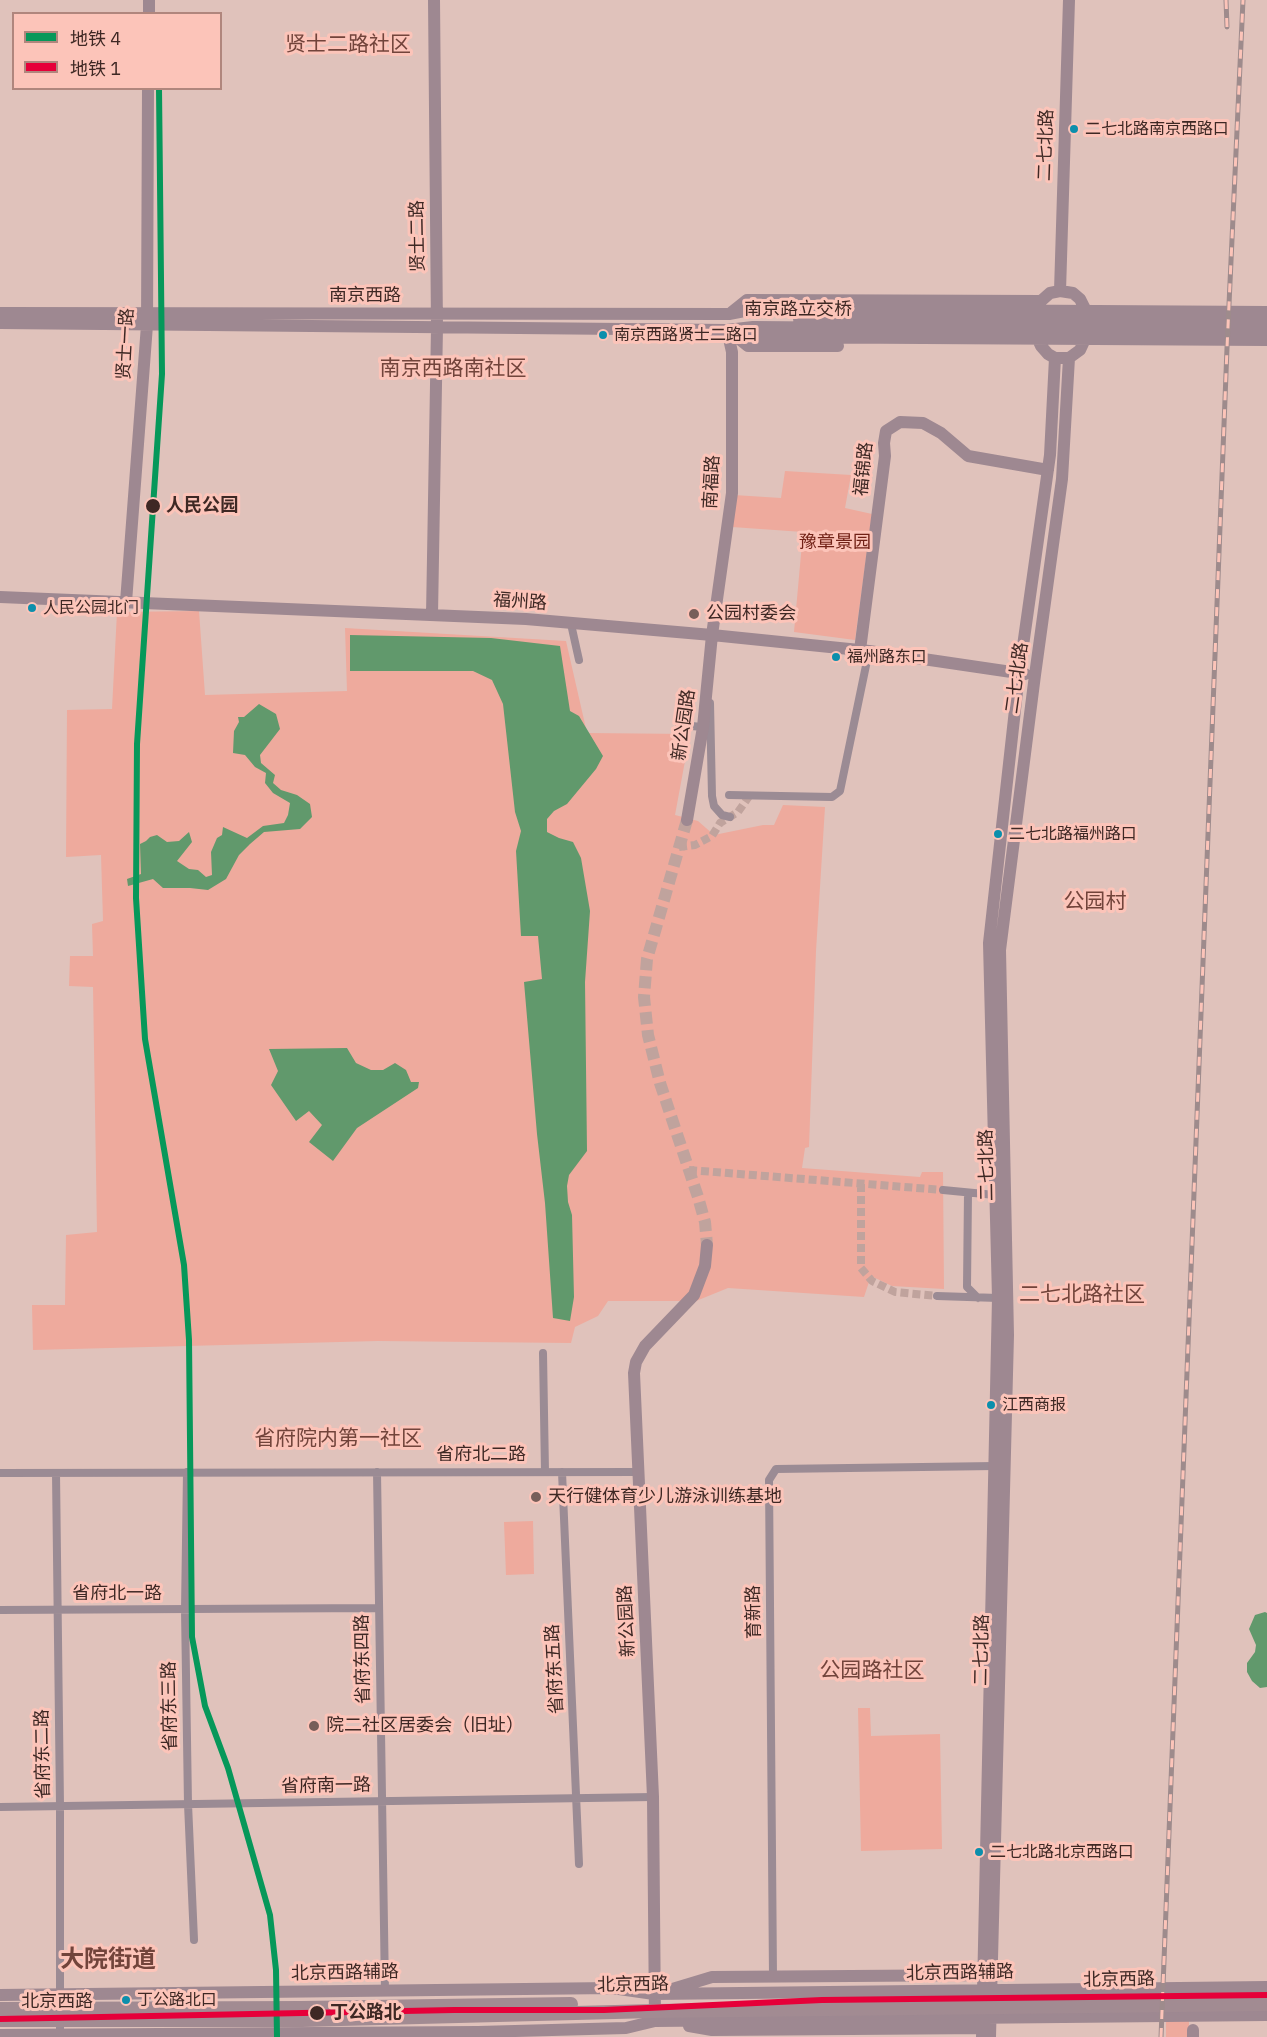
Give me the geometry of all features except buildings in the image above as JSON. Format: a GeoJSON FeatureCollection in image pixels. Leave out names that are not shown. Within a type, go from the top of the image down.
{"type":"FeatureCollection","features":[{"type":"Feature","properties":{"kind":"main road","name":"贤士二路"},"geometry":{"type":"LineString","coordinates":[[432,615],[437,327],[434,0]]}},
{"type":"Feature","properties":{"kind":"main road","name":"二七北路"},"geometry":{"type":"LineString","coordinates":[[1060,291],[1069,0]]}},
{"type":"Feature","properties":{"kind":"main road","name":"贤士一路"},"geometry":{"type":"LineString","coordinates":[[126,602],[147,319],[148,90]]}},
{"type":"Feature","properties":{"kind":"main road"},"geometry":{"type":"LineString","coordinates":[[1060,291],[1072,293],[1083,304],[1086,311],[1086,337],[1080,350],[1069,358],[1055,358],[1041,346],[1035,333],[1036,311],[1041,301],[1050,293],[1060,291]]}},
{"type":"Feature","properties":{"kind":"main road"},"geometry":{"type":"LineString","coordinates":[[729,314],[747,300],[1041,301]]}},
{"type":"Feature","properties":{"kind":"main road","name":"南京路立交桥"},"geometry":{"type":"LineString","coordinates":[[729,314],[755,309],[1267,312]]}},
{"type":"Feature","properties":{"kind":"main road","name":"南京西路"},"geometry":{"type":"LineString","coordinates":[[0,313],[437,327],[727,330]]}},
{"type":"Feature","properties":{"kind":"main road","name":"南京西路"},"geometry":{"type":"LineString","coordinates":[[0,323],[437,314],[729,314]]}},
{"type":"Feature","properties":{"kind":"main road","name":"南京路立交桥"},"geometry":{"type":"LineString","coordinates":[[729,314],[752,319],[1267,321]]}},
{"type":"Feature","properties":{"kind":"main road","name":"南京路立交桥"},"geometry":{"type":"LineString","coordinates":[[727,330],[753,327],[1267,332]]}},
{"type":"Feature","properties":{"kind":"main road"},"geometry":{"type":"LineString","coordinates":[[727,330],[748,346],[1041,346]]}},
{"type":"Feature","properties":{"kind":"main road","name":"南京路立交桥"},"geometry":{"type":"LineString","coordinates":[[727,330],[752,337],[1267,340]]}},
{"type":"Feature","properties":{"kind":"main road","name":"南福路"},"geometry":{"type":"LineString","coordinates":[[712,635],[732,493],[732,352],[727,330]]}},
{"type":"Feature","properties":{"kind":"main road","name":"二七北路"},"geometry":{"type":"LineString","coordinates":[[988,1975],[998,1298],[989,943],[1019,674],[1047,470],[1055,358]]}},
{"type":"Feature","properties":{"kind":"main road","name":"二七北路"},"geometry":{"type":"LineString","coordinates":[[988,1975],[1008,1335],[1000,950],[1062,479],[1069,358]]}},
{"type":"Feature","properties":{"kind":"main road","name":"福锦路"},"geometry":{"type":"LineString","coordinates":[[864,650],[886,431],[900,422],[923,423],[941,433],[968,456],[1047,470]]}},
{"type":"Feature","properties":{"kind":"main road","name":"福州路"},"geometry":{"type":"LineString","coordinates":[[0,597],[526,620],[864,650],[1035,675]]}},
{"type":"Feature","properties":{"kind":"main road","name":"新公园路"},"geometry":{"type":"LineString","coordinates":[[687,820],[703,727],[712,635]]}},
{"type":"Feature","properties":{"kind":"main road","name":"新公园路"},"geometry":{"type":"LineString","coordinates":[[654,2007],[653,1797],[634,1373],[636,1362],[645,1346],[694,1295],[705,1266],[707,1245]]}},
{"type":"Feature","properties":{"kind":"main road"},"geometry":{"type":"LineString","coordinates":[[986,2032],[988,1975]]}},
{"type":"Feature","properties":{"kind":"main road","name":"北京西路辅路"},"geometry":{"type":"LineString","coordinates":[[654,2007],[712,1977],[988,1975]]}},
{"type":"Feature","properties":{"kind":"main road","name":"北京西路辅路"},"geometry":{"type":"LineString","coordinates":[[654,2007],[1267,1987]]}},
{"type":"Feature","properties":{"kind":"main road","name":"北京西路辅路"},"geometry":{"type":"LineString","coordinates":[[0,1995],[60,2007],[302,1992],[612,1988],[712,2030],[986,2032]]}},
{"type":"Feature","properties":{"kind":"main road"},"geometry":{"type":"LineString","coordinates":[[0,2036],[302,2025],[302,1992]]}},
{"type":"Feature","properties":{"kind":"main road","name":"北京西路"},"geometry":{"type":"LineString","coordinates":[[0,2009],[60,2007],[302,2025],[654,2007],[1267,1996]]}},
{"type":"Feature","properties":{"kind":"main road","name":"北京西路"},"geometry":{"type":"LineString","coordinates":[[654,2007],[1267,2004]]}},
{"type":"Feature","properties":{"kind":"main road","name":"北京西路"},"geometry":{"type":"LineString","coordinates":[[0,2020],[60,2007]]}},
{"type":"Feature","properties":{"kind":"main road","name":"北京西路辅路"},"geometry":{"type":"LineString","coordinates":[[654,2007],[1267,2014]]}},
{"type":"Feature","properties":{"kind":"street"},"geometry":{"type":"LineString","coordinates":[[571,624],[579,660]]}},
{"type":"Feature","properties":{"kind":"street","name":"福锦路"},"geometry":{"type":"LineString","coordinates":[[729,795],[832,796],[840,791],[864,650]]}},
{"type":"Feature","properties":{"kind":"street"},"geometry":{"type":"LineString","coordinates":[[710,665],[711,796],[714,806],[722,815],[730,817]]}},
{"type":"Feature","properties":{"kind":"street"},"geometry":{"type":"LineString","coordinates":[[679,725],[703,727]]}},
{"type":"Feature","properties":{"kind":"street"},"geometry":{"type":"LineString","coordinates":[[943,1190],[995,1196]]}},
{"type":"Feature","properties":{"kind":"street"},"geometry":{"type":"LineString","coordinates":[[968,1192],[967,1287],[978,1298]]}},
{"type":"Feature","properties":{"kind":"street"},"geometry":{"type":"LineString","coordinates":[[937,1296],[998,1298]]}},
{"type":"Feature","properties":{"kind":"street"},"geometry":{"type":"LineString","coordinates":[[543,1353],[545,1472]]}},
{"type":"Feature","properties":{"kind":"street","name":"育新路"},"geometry":{"type":"LineString","coordinates":[[773,1977],[769,1480],[776,1469],[995,1466]]}},
{"type":"Feature","properties":{"kind":"street","name":"省府东三路"},"geometry":{"type":"LineString","coordinates":[[187,1472],[185,1610],[188,1804],[194,1940]]}},
{"type":"Feature","properties":{"kind":"street","name":"省府东四路"},"geometry":{"type":"LineString","coordinates":[[377,1472],[385,1991]]}},
{"type":"Feature","properties":{"kind":"street","name":"省府东五路"},"geometry":{"type":"LineString","coordinates":[[562,1472],[579,1864]]}},
{"type":"Feature","properties":{"kind":"street","name":"省府北二路"},"geometry":{"type":"LineString","coordinates":[[0,1473],[638,1472]]}},
{"type":"Feature","properties":{"kind":"street","name":"省府东二路"},"geometry":{"type":"LineString","coordinates":[[56,1473],[60,2035]]}},
{"type":"Feature","properties":{"kind":"street","name":"省府北一路"},"geometry":{"type":"LineString","coordinates":[[0,1610],[379,1608]]}},
{"type":"Feature","properties":{"kind":"street","name":"省府南一路"},"geometry":{"type":"LineString","coordinates":[[0,1807],[653,1797]]}},
{"type":"Feature","properties":{"kind":"green space","name":"豫章景园"},"geometry":{"type":"Polygon","coordinates":[[[785,471],[851,475],[845,508],[872,514],[855,640],[794,632],[803,532],[732,527],[734,495],[781,498],[785,471]]]}},
{"type":"Feature","properties":{"kind":"green space"},"geometry":{"type":"Polygon","coordinates":[[[199,611],[205,695],[347,691],[345,628],[566,641],[587,733],[690,734],[675,815],[698,821],[714,835],[763,825],[774,825],[783,805],[825,807],[816,951],[809,1147],[805,1148],[802,1168],[920,1177],[922,1172],[943,1172],[944,1289],[892,1286],[871,1276],[864,1297],[728,1288],[696,1301],[608,1301],[598,1316],[575,1327],[571,1343],[378,1341],[33,1350],[32,1305],[65,1305],[66,1235],[97,1232],[93,987],[69,986],[70,956],[93,956],[92,924],[103,921],[101,855],[66,857],[67,710],[112,709],[117,612],[199,611]]]}},
{"type":"Feature","properties":{"kind":"green space"},"geometry":{"type":"Polygon","coordinates":[[[533,1521],[534,1574],[506,1575],[504,1522],[533,1521]]]}},
{"type":"Feature","properties":{"kind":"green space"},"geometry":{"type":"Polygon","coordinates":[[[858,1708],[870,1708],[871,1736],[940,1734],[942,1849],[861,1851],[858,1708]]]}},
{"type":"Feature","properties":{"kind":"green space"},"geometry":{"type":"Polygon","coordinates":[[[1166,2020],[1189,2020],[1189,2037],[1166,2037],[1166,2020]]]}},
{"type":"Feature","properties":{"kind":"shaded area"},"geometry":{"type":"Polygon","coordinates":[[[350,635],[491,638],[560,646],[570,711],[579,716],[603,756],[596,769],[567,804],[554,811],[547,819],[547,832],[573,842],[581,858],[590,911],[585,982],[587,1151],[569,1175],[567,1186],[572,1215],[574,1297],[570,1321],[553,1318],[545,1203],[524,982],[542,979],[538,936],[521,936],[516,851],[521,831],[515,812],[503,704],[492,680],[473,671],[350,671],[350,635]]]}},
{"type":"Feature","properties":{"kind":"shaded area"},"geometry":{"type":"Polygon","coordinates":[[[259,704],[276,714],[280,729],[260,755],[261,763],[275,775],[273,783],[281,790],[297,795],[310,804],[312,817],[300,829],[264,832],[239,855],[226,879],[208,890],[163,888],[153,879],[128,886],[127,879],[141,874],[140,844],[150,837],[157,835],[167,842],[179,841],[189,832],[192,842],[177,861],[189,869],[198,870],[206,877],[212,875],[211,852],[217,838],[222,835],[223,827],[247,838],[263,826],[284,823],[290,803],[273,793],[265,783],[266,773],[255,767],[245,755],[233,753],[234,731],[239,722],[238,717],[244,717],[259,704]]]}},
{"type":"Feature","properties":{"kind":"shaded area"},"geometry":{"type":"Polygon","coordinates":[[[347,1048],[356,1063],[371,1070],[383,1070],[395,1063],[406,1070],[411,1082],[419,1082],[418,1088],[357,1128],[333,1161],[309,1142],[322,1125],[309,1111],[296,1121],[271,1085],[278,1071],[269,1049],[347,1048]]]}},
{"type":"Feature","properties":{"kind":"shaded area"},"geometry":{"type":"Polygon","coordinates":[[[1267,1613],[1267,1687],[1260,1688],[1247,1672],[1247,1663],[1255,1652],[1256,1645],[1249,1629],[1255,1615],[1267,1613]]]}},
{"type":"Feature","properties":{"kind":"tunnel"},"geometry":{"type":"LineString","coordinates":[[679,847],[695,845],[712,836],[720,823],[738,812],[750,795]]}},
{"type":"Feature","properties":{"kind":"tunnel"},"geometry":{"type":"LineString","coordinates":[[687,820],[647,959],[644,997],[648,1035],[660,1083],[698,1197],[705,1222],[707,1245]]}},
{"type":"Feature","properties":{"kind":"tunnel"},"geometry":{"type":"LineString","coordinates":[[689,1170],[943,1190]]}},
{"type":"Feature","properties":{"kind":"tunnel"},"geometry":{"type":"LineString","coordinates":[[861,1184],[861,1268],[872,1281],[895,1292],[937,1296]]}},
{"type":"Feature","properties":{"kind":"railway"},"geometry":{"type":"LineString","coordinates":[[1226,0],[1227,27]]}},
{"type":"Feature","properties":{"kind":"railway"},"geometry":{"type":"LineString","coordinates":[[1161,2037],[1227,348],[1243,0]]}},
{"type":"Feature","properties":{"kind":"metro line","name":"4"},"geometry":{"type":"LineString","coordinates":[[159,90],[162,374],[137,744],[136,898],[145,1039],[184,1265],[189,1340],[192,1637],[205,1706],[228,1768],[270,1915],[276,1970],[277,2037]]}},
{"type":"Feature","properties":{"kind":"metro line","name":"1"},"geometry":{"type":"LineString","coordinates":[[0,2019],[454,2010],[604,2010],[822,2000],[1267,1995]]}},
{"type":"Feature","properties":{"kind":"place","name":"二七北路南京西路口"},"geometry":{"type":"Point","coordinates":[1074,129]}},
{"type":"Feature","properties":{"kind":"place","name":"南京西路贤士二路口"},"geometry":{"type":"Point","coordinates":[603,335]}},
{"type":"Feature","properties":{"kind":"place","name":"人民公园"},"geometry":{"type":"Point","coordinates":[153,506]}},
{"type":"Feature","properties":{"kind":"place","name":"人民公园北门"},"geometry":{"type":"Point","coordinates":[32,608]}},
{"type":"Feature","properties":{"kind":"place","name":"公园村委会"},"geometry":{"type":"Point","coordinates":[694,614]}},
{"type":"Feature","properties":{"kind":"place","name":"福州路东口"},"geometry":{"type":"Point","coordinates":[836,657]}},
{"type":"Feature","properties":{"kind":"place","name":"二七北路福州路口"},"geometry":{"type":"Point","coordinates":[998,834]}},
{"type":"Feature","properties":{"kind":"place","name":"江西商报"},"geometry":{"type":"Point","coordinates":[991,1405]}},
{"type":"Feature","properties":{"kind":"place","name":"天行健体育少儿游泳训练基地"},"geometry":{"type":"Point","coordinates":[536,1497]}},
{"type":"Feature","properties":{"kind":"place","name":"院二社区居委会（旧址）"},"geometry":{"type":"Point","coordinates":[314,1726]}},
{"type":"Feature","properties":{"kind":"place","name":"二七北路北京西路口"},"geometry":{"type":"Point","coordinates":[979,1852]}},
{"type":"Feature","properties":{"kind":"place","name":"丁公路北口"},"geometry":{"type":"Point","coordinates":[126,2000]}},
{"type":"Feature","properties":{"kind":"place","name":"丁公路北"},"geometry":{"type":"Point","coordinates":[317,2013]}},
{"type":"Feature","properties":{"kind":"district","name":"贤士二路社区"},"geometry":{"type":"Point","coordinates":[348,45]}},
{"type":"Feature","properties":{"kind":"district","name":"南京西路南社区"},"geometry":{"type":"Point","coordinates":[453,369]}},
{"type":"Feature","properties":{"kind":"district","name":"公园村"},"geometry":{"type":"Point","coordinates":[1095,902]}},
{"type":"Feature","properties":{"kind":"district","name":"二七北路社区"},"geometry":{"type":"Point","coordinates":[1082,1295]}},
{"type":"Feature","properties":{"kind":"district","name":"省府院内第一社区"},"geometry":{"type":"Point","coordinates":[338,1439]}},
{"type":"Feature","properties":{"kind":"district","name":"公园路社区"},"geometry":{"type":"Point","coordinates":[872,1671]}},
{"type":"Feature","properties":{"kind":"district","name":"大院街道"},"geometry":{"type":"Point","coordinates":[108,1960]}}]}
